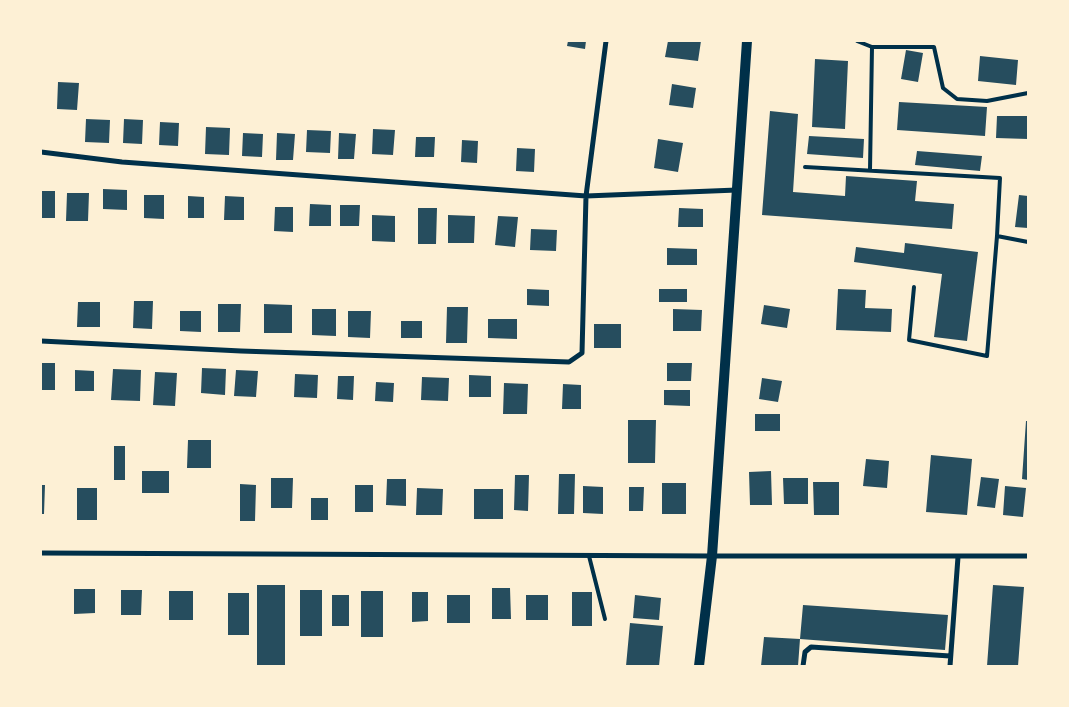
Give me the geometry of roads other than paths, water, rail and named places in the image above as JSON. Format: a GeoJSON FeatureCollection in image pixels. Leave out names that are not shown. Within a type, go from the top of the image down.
{"type":"FeatureCollection","features":[{"type":"Feature","properties":{"kind":"main road"},"geometry":{"type":"LineString","coordinates":[[700,666],[712,556],[747,41]]}},
{"type":"Feature","properties":{"kind":"street"},"geometry":{"type":"LineString","coordinates":[[41,341],[241,351],[569,362],[582,353],[586,196],[606,41]]}},
{"type":"Feature","properties":{"kind":"street"},"geometry":{"type":"LineString","coordinates":[[41,152],[122,162],[586,196],[738,190]]}},
{"type":"Feature","properties":{"kind":"street"},"geometry":{"type":"LineString","coordinates":[[41,553],[1028,556]]}},
{"type":"Feature","properties":{"kind":"street"},"geometry":{"type":"LineString","coordinates":[[950,666],[958,556]]}},
{"type":"Feature","properties":{"kind":"street"},"geometry":{"type":"LineString","coordinates":[[803,666],[805,652],[811,647],[950,656]]}},
{"type":"Feature","properties":{"kind":"lane"},"geometry":{"type":"LineString","coordinates":[[857,41],[872,47],[934,47],[943,88],[957,99],[987,101],[1028,93]]}},
{"type":"Feature","properties":{"kind":"lane"},"geometry":{"type":"LineString","coordinates":[[870,170],[872,47]]}},
{"type":"Feature","properties":{"kind":"lane"},"geometry":{"type":"LineString","coordinates":[[805,167],[1000,178],[987,356],[909,340],[914,287]]}},
{"type":"Feature","properties":{"kind":"lane"},"geometry":{"type":"LineString","coordinates":[[997,236],[1028,242]]}},
{"type":"Feature","properties":{"kind":"lane"},"geometry":{"type":"LineString","coordinates":[[589,556],[605,620]]}}]}
